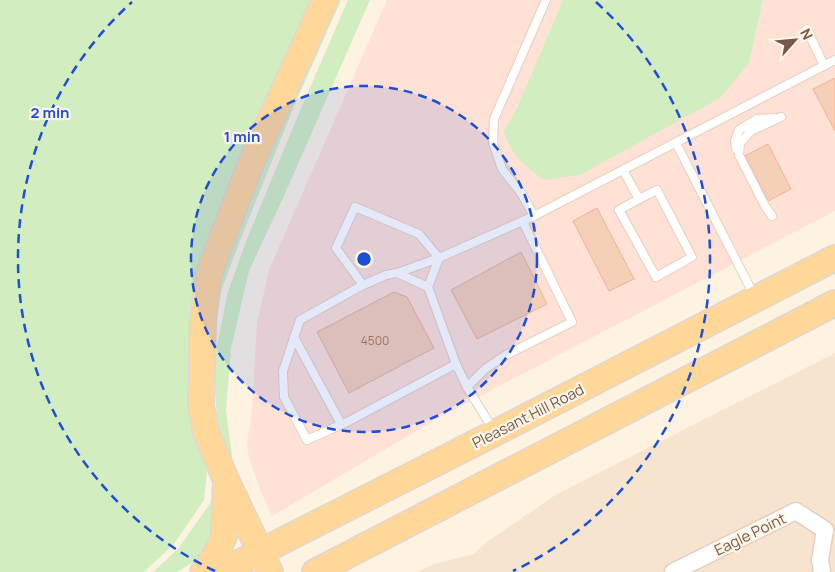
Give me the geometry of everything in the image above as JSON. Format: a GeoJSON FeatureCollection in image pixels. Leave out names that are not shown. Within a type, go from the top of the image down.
{"type":"FeatureCollection","features":[{"type":"Feature","properties":{"kind":"main road"},"geometry":{"type":"LineString","coordinates":[[265,562],[226,480],[206,432],[201,406],[203,320],[209,273],[251,163],[325,0]]}},
{"type":"Feature","properties":{"kind":"main road","name":"Pleasant Hill Road"},"geometry":{"type":"LineString","coordinates":[[221,572],[265,562],[495,433],[835,258]]}},
{"type":"Feature","properties":{"kind":"main road"},"geometry":{"type":"LineString","coordinates":[[315,572],[835,303]]}},
{"type":"Feature","properties":{"kind":"main road"},"geometry":{"type":"LineString","coordinates":[[203,572],[216,555],[224,536],[226,480]]}},
{"type":"Feature","properties":{"kind":"street","name":"Eagle Point"},"geometry":{"type":"LineString","coordinates":[[673,572],[796,511],[830,528]]}},
{"type":"Feature","properties":{"kind":"street"},"geometry":{"type":"LineString","coordinates":[[822,572],[820,560],[830,528]]}},
{"type":"Feature","properties":{"kind":"lane"},"geometry":{"type":"LineString","coordinates":[[534,216],[521,193],[502,169],[493,143],[494,119],[546,0]]}},
{"type":"Feature","properties":{"kind":"lane"},"geometry":{"type":"LineString","coordinates":[[807,29],[824,66]]}},
{"type":"Feature","properties":{"kind":"lane"},"geometry":{"type":"LineString","coordinates":[[456,364],[307,440],[284,397],[283,371],[300,320],[363,285],[439,258],[523,222],[835,60]]}},
{"type":"Feature","properties":{"kind":"lane"},"geometry":{"type":"LineString","coordinates":[[772,216],[739,155],[740,143],[751,131],[781,117]]}},
{"type":"Feature","properties":{"kind":"lane"},"geometry":{"type":"LineString","coordinates":[[676,143],[756,299]]}},
{"type":"Feature","properties":{"kind":"lane"},"geometry":{"type":"LineString","coordinates":[[623,170],[639,199]]}},
{"type":"Feature","properties":{"kind":"lane"},"geometry":{"type":"LineString","coordinates":[[658,190],[692,257],[656,277],[619,210],[639,199],[658,190]]}},
{"type":"Feature","properties":{"kind":"lane"},"geometry":{"type":"LineString","coordinates":[[363,285],[336,248],[355,207],[419,234],[439,258]]}},
{"type":"Feature","properties":{"kind":"lane"},"geometry":{"type":"LineString","coordinates":[[467,387],[485,369],[499,359],[572,322],[523,222]]}},
{"type":"Feature","properties":{"kind":"lane"},"geometry":{"type":"LineString","coordinates":[[439,258],[428,286],[456,364],[467,387],[495,433]]}},
{"type":"Feature","properties":{"kind":"lane"},"geometry":{"type":"LineString","coordinates":[[397,273],[428,286]]}},
{"type":"Feature","properties":{"kind":"lane"},"geometry":{"type":"LineString","coordinates":[[294,337],[341,424]]}},
{"type":"Feature","properties":{"kind":"shaded area"},"geometry":{"type":"Polygon","coordinates":[[[387,0],[563,0],[515,112],[503,132],[749,63],[763,0],[835,0],[835,211],[442,416],[272,516],[249,458],[247,444],[252,410],[257,323],[269,270],[387,0]]]}},
{"type":"Feature","properties":{"kind":"shaded area"},"geometry":{"type":"Polygon","coordinates":[[[835,353],[835,572],[417,572],[434,564],[474,554],[488,541],[557,494],[835,353]]]}},
{"type":"Feature","properties":{"kind":"green space"},"geometry":{"type":"Polygon","coordinates":[[[0,0],[341,0],[292,111],[221,291],[206,365],[211,432],[204,500],[174,544],[144,572],[0,572],[0,0]]]}},
{"type":"Feature","properties":{"kind":"green space"},"geometry":{"type":"Polygon","coordinates":[[[348,0],[370,0],[249,271],[231,348],[226,410],[236,490],[212,551],[177,572],[153,572],[178,549],[211,502],[218,432],[213,365],[228,292],[247,239],[348,0]]]}},
{"type":"Feature","properties":{"kind":"green space"},"geometry":{"type":"Polygon","coordinates":[[[563,0],[763,0],[749,63],[720,98],[580,175],[543,180],[516,157],[503,132],[515,112],[563,0]]]}},
{"type":"Feature","properties":{"kind":"building"},"geometry":{"type":"Polygon","coordinates":[[[835,78],[835,131],[813,89],[835,78]]]}},
{"type":"Feature","properties":{"kind":"building"},"geometry":{"type":"Polygon","coordinates":[[[768,144],[791,189],[768,201],[745,156],[768,144]]]}},
{"type":"Feature","properties":{"kind":"building"},"geometry":{"type":"Polygon","coordinates":[[[597,208],[634,279],[609,291],[573,221],[597,208]]]}},
{"type":"Feature","properties":{"kind":"building"},"geometry":{"type":"Polygon","coordinates":[[[521,252],[547,304],[477,339],[451,290],[521,252]]]}},
{"type":"Feature","properties":{"kind":"building"},"geometry":{"type":"Polygon","coordinates":[[[394,292],[407,297],[434,348],[349,393],[317,332],[394,292]]]}}]}
